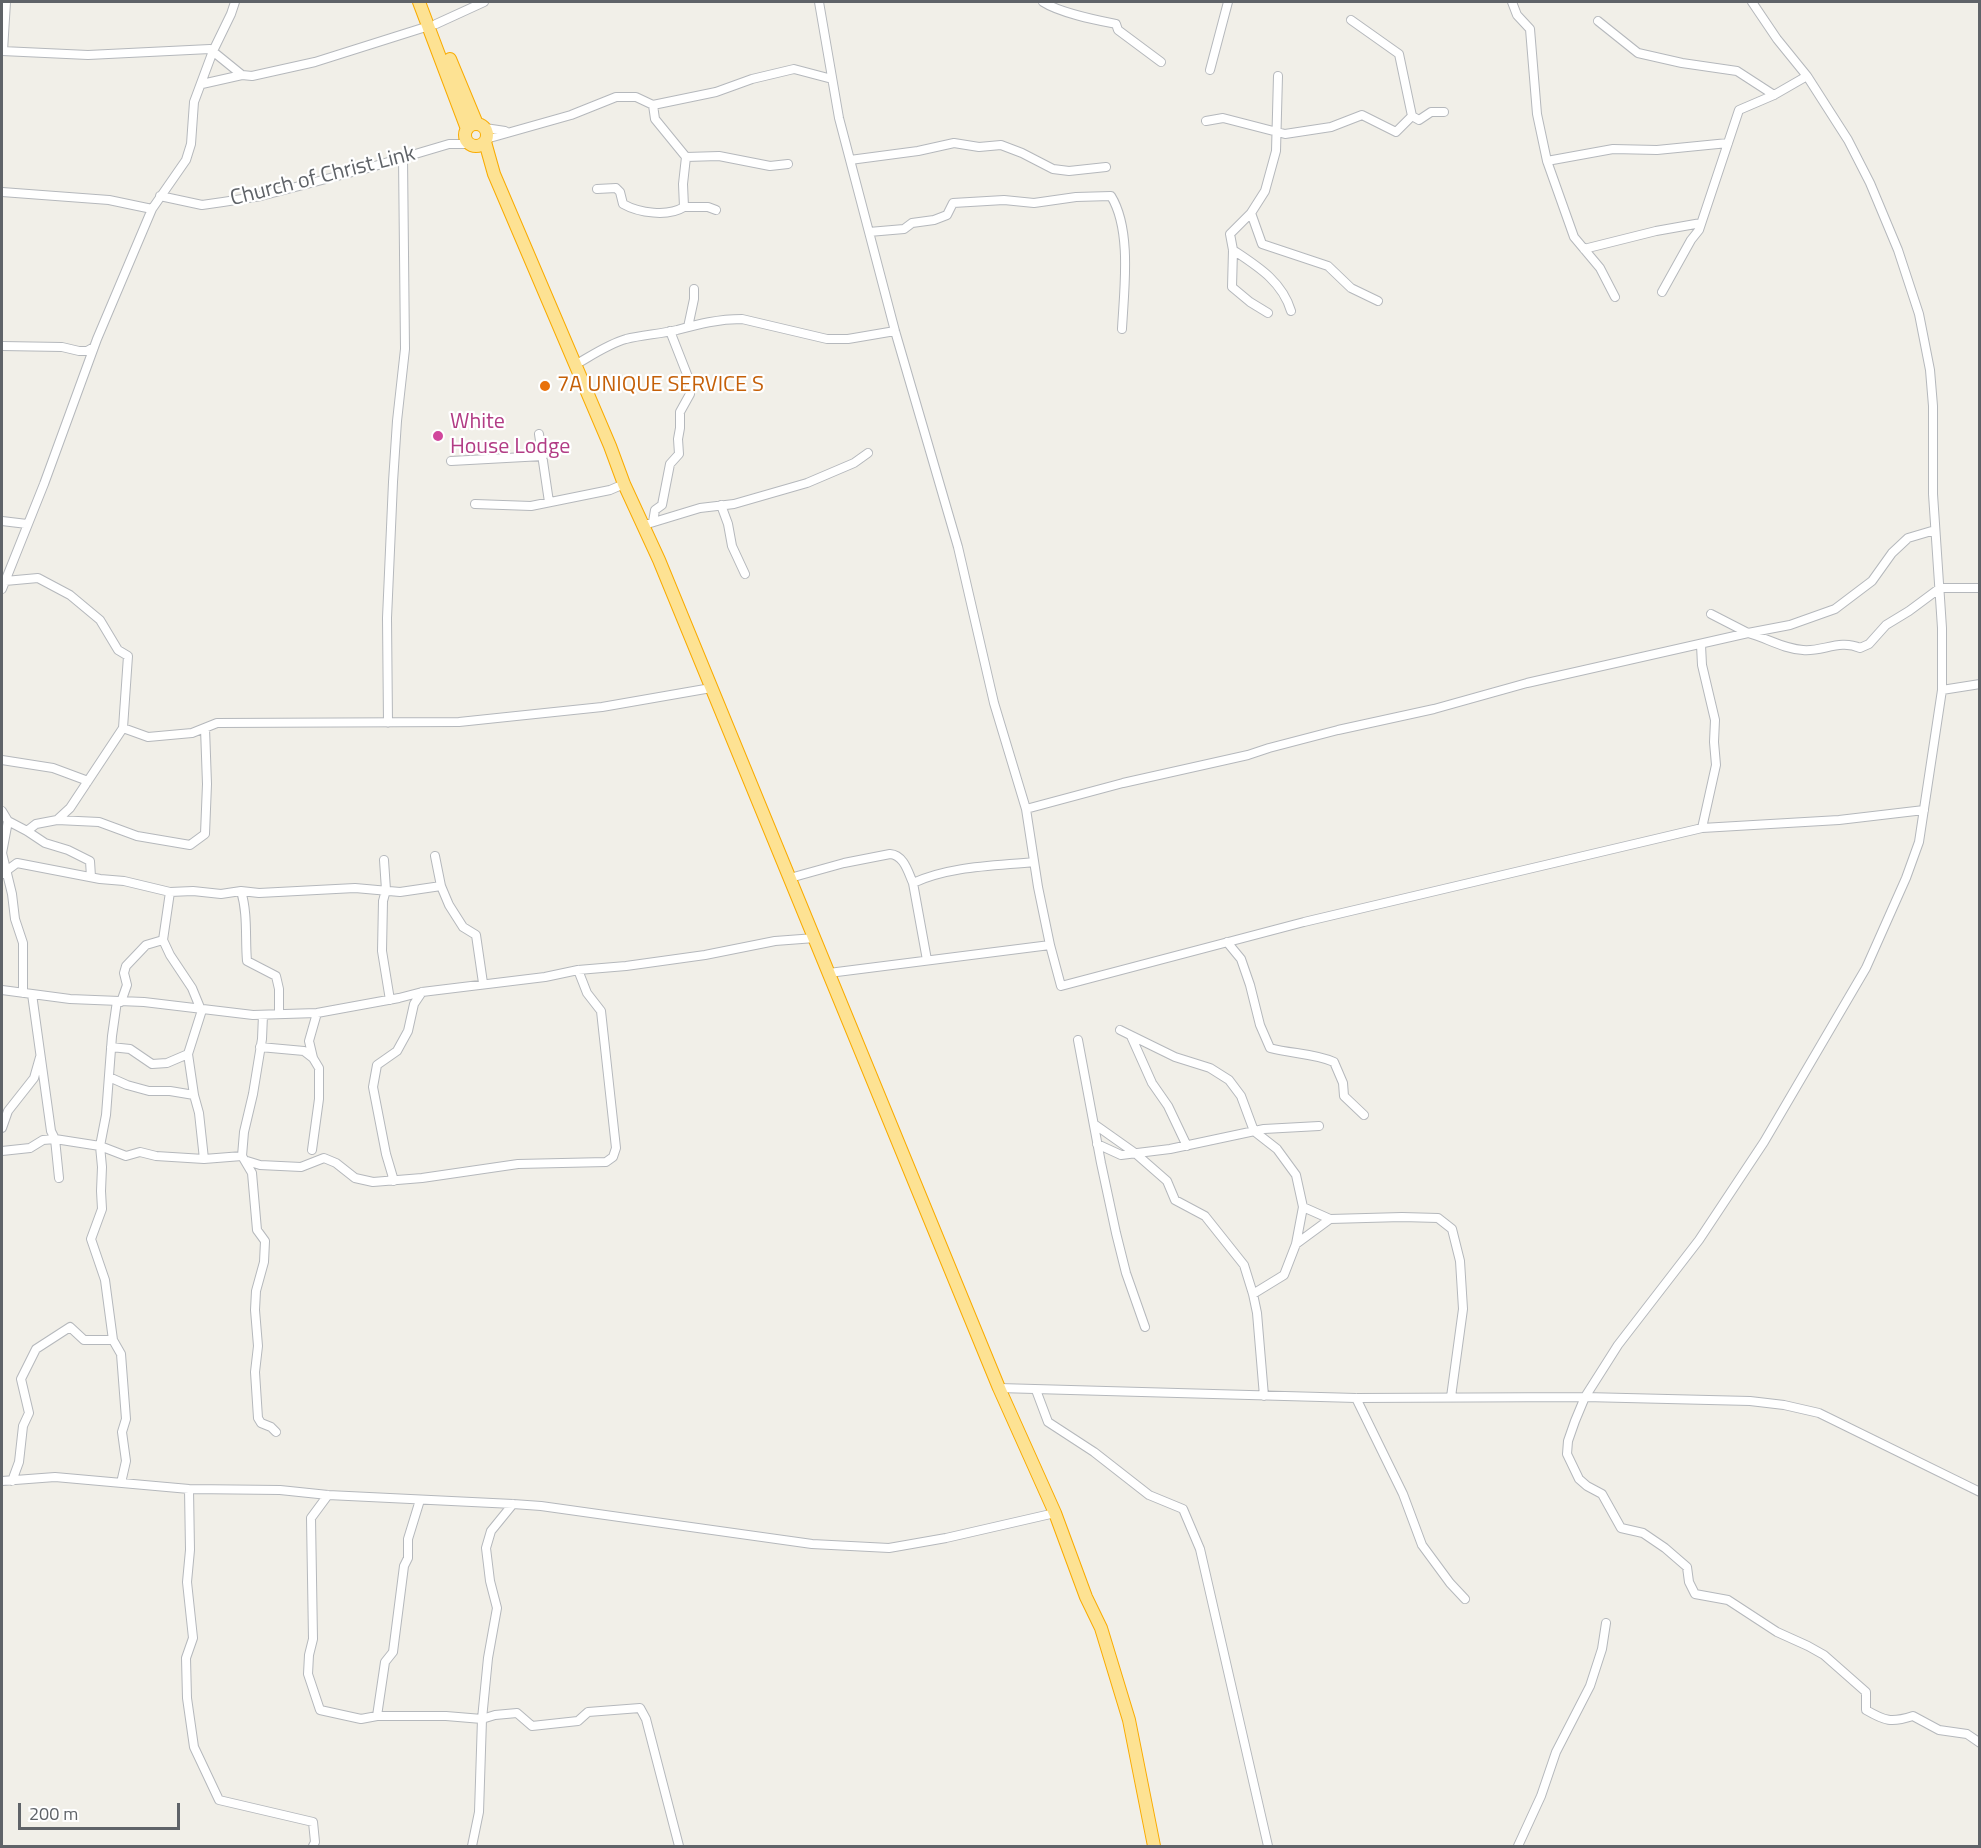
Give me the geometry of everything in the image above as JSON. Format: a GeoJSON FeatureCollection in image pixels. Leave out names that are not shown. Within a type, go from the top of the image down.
{"type":"FeatureCollection","features":[{"type":"Feature","properties":{"kind":"highway"},"geometry":{"type":"LineString","coordinates":[[419,2],[433,25]]}},
{"type":"Feature","properties":{"kind":"highway"},"geometry":{"type":"LineString","coordinates":[[428,2],[433,25],[476,136],[624,484],[649,524],[711,688],[999,1388],[1055,1513],[1086,1597],[1101,1628],[1114,1666],[1136,1751],[1154,1846]]}},
{"type":"Feature","properties":{"kind":"street"},"geometry":{"type":"LineString","coordinates":[[6,2],[2,51],[88,55],[153,53],[201,48],[213,51],[242,75]]}},
{"type":"Feature","properties":{"kind":"street"},"geometry":{"type":"LineString","coordinates":[[3,585],[44,484],[94,347],[152,209],[174,179],[189,152],[194,102],[235,2]]}},
{"type":"Feature","properties":{"kind":"street"},"geometry":{"type":"LineString","coordinates":[[202,84],[315,62],[433,25],[484,2]]}},
{"type":"Feature","properties":{"kind":"street"},"geometry":{"type":"LineString","coordinates":[[819,2],[839,118],[895,331],[958,547],[994,703],[1026,809],[1050,945],[1061,986],[1304,922],[1702,828],[1839,820],[1924,810]]}},
{"type":"Feature","properties":{"kind":"street"},"geometry":{"type":"LineString","coordinates":[[1043,2],[1076,14],[1116,24],[1118,30],[1161,62]]}},
{"type":"Feature","properties":{"kind":"street"},"geometry":{"type":"LineString","coordinates":[[1210,70],[1228,2]]}},
{"type":"Feature","properties":{"kind":"street"},"geometry":{"type":"LineString","coordinates":[[1512,2],[1517,15],[1530,29],[1537,114],[1547,161],[1574,237],[1600,268],[1615,297]]}},
{"type":"Feature","properties":{"kind":"street"},"geometry":{"type":"LineString","coordinates":[[1752,2],[1777,39],[1807,76],[1848,140],[1870,183],[1898,250],[1919,314],[1930,370],[1932,397],[1933,494],[1942,628],[1942,690],[1919,842],[1906,878],[1866,968],[1764,1142],[1699,1240],[1618,1345],[1585,1397],[1568,1441],[1567,1454],[1579,1479],[1602,1494],[1621,1528],[1643,1533],[1687,1567],[1689,1582],[1695,1594],[1728,1600],[1777,1632],[1824,1655],[1866,1692],[1866,1710],[1883,1720],[1901,1720],[1913,1716],[1939,1730],[1967,1734],[1980,1743]]}},
{"type":"Feature","properties":{"kind":"street"},"geometry":{"type":"LineString","coordinates":[[1351,20],[1399,54],[1412,116],[1419,120],[1431,112],[1444,112]]}},
{"type":"Feature","properties":{"kind":"street"},"geometry":{"type":"LineString","coordinates":[[1598,21],[1638,53],[1682,63],[1737,71],[1774,95]]}},
{"type":"Feature","properties":{"kind":"street"},"geometry":{"type":"LineString","coordinates":[[476,136],[508,132],[571,115],[616,97],[636,97],[653,105],[716,92],[794,69],[832,79]]}},
{"type":"Feature","properties":{"kind":"street"},"geometry":{"type":"LineString","coordinates":[[1268,313],[1232,287],[1233,250],[1230,234],[1251,213],[1265,191],[1276,151],[1278,76]]}},
{"type":"Feature","properties":{"kind":"street"},"geometry":{"type":"LineString","coordinates":[[1662,292],[1701,223],[1739,110],[1774,95],[1807,76]]}},
{"type":"Feature","properties":{"kind":"street"},"geometry":{"type":"LineString","coordinates":[[653,105],[655,120],[686,157],[683,184],[684,207]]}},
{"type":"Feature","properties":{"kind":"street"},"geometry":{"type":"LineString","coordinates":[[1206,122],[1222,118],[1285,134],[1331,127],[1362,116],[1396,132],[1412,116]]}},
{"type":"Feature","properties":{"kind":"street","name":"Church of Christ Link"},"geometry":{"type":"LineString","coordinates":[[160,196],[202,205],[261,196],[476,136]]}},
{"type":"Feature","properties":{"kind":"street"},"geometry":{"type":"LineString","coordinates":[[850,160],[918,151],[954,143],[979,147],[1001,145],[1053,169],[1069,171],[1106,167]]}},
{"type":"Feature","properties":{"kind":"street"},"geometry":{"type":"LineString","coordinates":[[1547,161],[1613,149],[1688,148],[1728,143]]}},
{"type":"Feature","properties":{"kind":"street"},"geometry":{"type":"LineString","coordinates":[[686,157],[719,156],[770,166],[788,165]]}},
{"type":"Feature","properties":{"kind":"street"},"geometry":{"type":"LineString","coordinates":[[388,723],[387,618],[392,492],[405,349],[403,157]]}},
{"type":"Feature","properties":{"kind":"street"},"geometry":{"type":"LineString","coordinates":[[597,189],[616,188],[620,192],[623,204],[643,212],[672,213],[684,207],[708,207],[716,210]]}},
{"type":"Feature","properties":{"kind":"street"},"geometry":{"type":"LineString","coordinates":[[2,192],[109,200],[152,209]]}},
{"type":"Feature","properties":{"kind":"street"},"geometry":{"type":"LineString","coordinates":[[869,232],[904,229],[912,223],[934,220],[947,215],[953,203],[965,201],[1004,200],[1034,203],[1076,197],[1111,196],[1117,205],[1123,235],[1126,281],[1122,329]]}},
{"type":"Feature","properties":{"kind":"street"},"geometry":{"type":"LineString","coordinates":[[1251,213],[1262,244],[1328,266],[1351,288],[1378,300]]}},
{"type":"Feature","properties":{"kind":"street"},"geometry":{"type":"LineString","coordinates":[[1584,249],[1656,231],[1701,223]]}},
{"type":"Feature","properties":{"kind":"street"},"geometry":{"type":"LineString","coordinates":[[1233,250],[1268,274],[1287,299],[1291,310]]}},
{"type":"Feature","properties":{"kind":"street"},"geometry":{"type":"LineString","coordinates":[[688,327],[694,289]]}},
{"type":"Feature","properties":{"kind":"street"},"geometry":{"type":"LineString","coordinates":[[575,365],[600,350],[624,340],[670,332],[705,321],[742,319],[827,339],[848,339],[895,331]]}},
{"type":"Feature","properties":{"kind":"street"},"geometry":{"type":"LineString","coordinates":[[649,524],[655,510],[662,505],[670,464],[679,454],[680,412],[690,394],[690,382],[670,332]]}},
{"type":"Feature","properties":{"kind":"street"},"geometry":{"type":"LineString","coordinates":[[2,346],[62,347],[79,351],[87,351],[94,347]]}},
{"type":"Feature","properties":{"kind":"street"},"geometry":{"type":"LineString","coordinates":[[540,434],[549,502]]}},
{"type":"Feature","properties":{"kind":"street"},"geometry":{"type":"LineString","coordinates":[[649,524],[700,508],[734,504],[807,483],[854,463],[868,453]]}},
{"type":"Feature","properties":{"kind":"street"},"geometry":{"type":"LineString","coordinates":[[451,461],[543,456]]}},
{"type":"Feature","properties":{"kind":"street"},"geometry":{"type":"LineString","coordinates":[[475,504],[531,506],[610,490],[624,484]]}},
{"type":"Feature","properties":{"kind":"street"},"geometry":{"type":"LineString","coordinates":[[721,505],[728,524],[732,546],[745,574]]}},
{"type":"Feature","properties":{"kind":"street"},"geometry":{"type":"LineString","coordinates":[[2,521],[27,524]]}},
{"type":"Feature","properties":{"kind":"street"},"geometry":{"type":"LineString","coordinates":[[1026,809],[1123,783],[1248,755],[1329,732],[1434,709],[1527,683],[1790,625],[1835,609],[1872,581],[1892,553],[1908,538],[1935,530]]}},
{"type":"Feature","properties":{"kind":"street"},"geometry":{"type":"LineString","coordinates":[[3,585],[38,578],[70,595],[100,620],[118,650],[128,656],[123,728],[110,745],[104,760],[70,808],[57,820]]}},
{"type":"Feature","properties":{"kind":"street"},"geometry":{"type":"LineString","coordinates":[[1711,614],[1748,633],[1767,638],[1784,648],[1806,651],[1832,645],[1852,645],[1860,648],[1869,644],[1886,625],[1940,588],[1980,588]]}},
{"type":"Feature","properties":{"kind":"street"},"geometry":{"type":"LineString","coordinates":[[1701,645],[1702,665],[1715,720],[1716,765],[1702,828]]}},
{"type":"Feature","properties":{"kind":"street"},"geometry":{"type":"LineString","coordinates":[[1942,690],[1980,684]]}},
{"type":"Feature","properties":{"kind":"street"},"geometry":{"type":"LineString","coordinates":[[123,728],[148,737],[192,733],[217,723],[459,723],[602,707],[711,688]]}},
{"type":"Feature","properties":{"kind":"street"},"geometry":{"type":"LineString","coordinates":[[27,831],[36,824],[57,820],[99,822],[138,836],[190,845],[205,834],[207,759],[205,728]]}},
{"type":"Feature","properties":{"kind":"street"},"geometry":{"type":"LineString","coordinates":[[2,760],[53,768],[88,781]]}},
{"type":"Feature","properties":{"kind":"street"},"geometry":{"type":"LineString","coordinates":[[2,811],[8,821],[45,843],[68,850],[90,861],[91,877]]}},
{"type":"Feature","properties":{"kind":"street"},"geometry":{"type":"LineString","coordinates":[[8,821],[2,853],[4,872],[12,894],[15,918],[23,943],[27,994],[41,1054],[59,1178]]}},
{"type":"Feature","properties":{"kind":"street"},"geometry":{"type":"LineString","coordinates":[[789,878],[844,863],[890,854],[897,855],[913,883],[927,960]]}},
{"type":"Feature","properties":{"kind":"street"},"geometry":{"type":"LineString","coordinates":[[435,856],[441,886],[449,905],[463,927],[476,935],[483,983]]}},
{"type":"Feature","properties":{"kind":"street"},"geometry":{"type":"LineString","coordinates":[[384,860],[386,890],[383,901],[382,951],[390,1000]]}},
{"type":"Feature","properties":{"kind":"street"},"geometry":{"type":"LineString","coordinates":[[913,883],[930,875],[950,871],[1034,862]]}},
{"type":"Feature","properties":{"kind":"street"},"geometry":{"type":"LineString","coordinates":[[4,872],[17,863],[124,881],[170,892],[193,891],[221,894],[241,891],[259,893],[355,888],[400,892],[441,886]]}},
{"type":"Feature","properties":{"kind":"street"},"geometry":{"type":"LineString","coordinates":[[241,891],[246,907],[247,961],[276,976],[279,989],[279,1014]]}},
{"type":"Feature","properties":{"kind":"street"},"geometry":{"type":"LineString","coordinates":[[170,892],[163,940],[192,988],[201,1010],[189,1054],[204,1159]]}},
{"type":"Feature","properties":{"kind":"street"},"geometry":{"type":"LineString","coordinates":[[2,990],[70,999],[144,1002],[263,1015],[317,1012],[390,1000],[422,992],[545,977],[578,970],[705,956],[775,941],[815,938]]}},
{"type":"Feature","properties":{"kind":"street"},"geometry":{"type":"LineString","coordinates":[[121,1483],[126,1461],[122,1432],[126,1419],[121,1354],[113,1340],[105,1280],[91,1239],[102,1209],[100,1146],[106,1115],[111,1047],[119,1001],[127,985],[124,973],[126,966],[146,945],[163,940]]}},
{"type":"Feature","properties":{"kind":"street"},"geometry":{"type":"LineString","coordinates":[[1227,942],[1241,959],[1260,1025],[1270,1048],[1319,1056],[1334,1062],[1343,1083],[1344,1096],[1364,1115]]}},
{"type":"Feature","properties":{"kind":"street"},"geometry":{"type":"LineString","coordinates":[[829,973],[1050,945]]}},
{"type":"Feature","properties":{"kind":"street"},"geometry":{"type":"LineString","coordinates":[[2,1151],[30,1148],[43,1140],[55,1139],[100,1146],[126,1156],[140,1152],[156,1156],[244,1159],[260,1165],[301,1167],[324,1158],[336,1163],[355,1179],[374,1182],[518,1164],[606,1162],[613,1157],[615,1149],[601,1011],[587,993],[578,970]]}},
{"type":"Feature","properties":{"kind":"street"},"geometry":{"type":"LineString","coordinates":[[394,1181],[386,1154],[373,1087],[377,1065],[397,1051],[408,1031],[414,1004],[422,992]]}},
{"type":"Feature","properties":{"kind":"street"},"geometry":{"type":"LineString","coordinates":[[312,1150],[319,1099],[319,1068],[313,1058],[309,1041],[317,1012]]}},
{"type":"Feature","properties":{"kind":"street"},"geometry":{"type":"LineString","coordinates":[[263,1015],[253,1094],[244,1132],[244,1159],[252,1173],[257,1230],[265,1241],[264,1262],[256,1291],[255,1310],[258,1346],[255,1372],[258,1418],[261,1423],[271,1426],[276,1432]]}},
{"type":"Feature","properties":{"kind":"street"},"geometry":{"type":"LineString","coordinates":[[1120,1030],[1175,1057],[1210,1068],[1229,1080],[1241,1096],[1254,1131],[1277,1149],[1296,1175],[1303,1207],[1296,1244],[1284,1275],[1253,1294]]}},
{"type":"Feature","properties":{"kind":"street"},"geometry":{"type":"LineString","coordinates":[[1131,1036],[1152,1083],[1168,1106],[1186,1146]]}},
{"type":"Feature","properties":{"kind":"street"},"geometry":{"type":"LineString","coordinates":[[1078,1040],[1097,1144],[1126,1273],[1145,1327]]}},
{"type":"Feature","properties":{"kind":"street"},"geometry":{"type":"LineString","coordinates":[[111,1047],[130,1049],[152,1064],[167,1063],[189,1054]]}},
{"type":"Feature","properties":{"kind":"street"},"geometry":{"type":"LineString","coordinates":[[260,1047],[304,1051],[313,1058]]}},
{"type":"Feature","properties":{"kind":"street"},"geometry":{"type":"LineString","coordinates":[[2,1128],[8,1111],[34,1077],[41,1054]]}},
{"type":"Feature","properties":{"kind":"street"},"geometry":{"type":"LineString","coordinates":[[109,1077],[149,1091],[170,1091],[194,1095]]}},
{"type":"Feature","properties":{"kind":"street"},"geometry":{"type":"LineString","coordinates":[[1094,1124],[1135,1153],[1167,1181],[1175,1200],[1205,1216],[1244,1265],[1253,1294],[1264,1396]]}},
{"type":"Feature","properties":{"kind":"street"},"geometry":{"type":"LineString","coordinates":[[1097,1144],[1121,1155],[1186,1146],[1254,1131],[1319,1126]]}},
{"type":"Feature","properties":{"kind":"street"},"geometry":{"type":"LineString","coordinates":[[1303,1207],[1330,1219],[1438,1218],[1452,1229],[1460,1261],[1463,1309],[1452,1397]]}},
{"type":"Feature","properties":{"kind":"street"},"geometry":{"type":"LineString","coordinates":[[1296,1244],[1330,1219]]}},
{"type":"Feature","properties":{"kind":"street"},"geometry":{"type":"LineString","coordinates":[[12,1481],[19,1462],[23,1426],[29,1413],[21,1379],[36,1349],[70,1327],[84,1341],[113,1340]]}},
{"type":"Feature","properties":{"kind":"street"},"geometry":{"type":"LineString","coordinates":[[999,1388],[1356,1398],[1585,1397],[1750,1401],[1784,1405],[1819,1413],[1980,1492]]}},
{"type":"Feature","properties":{"kind":"street"},"geometry":{"type":"LineString","coordinates":[[1036,1390],[1048,1422],[1094,1452],[1149,1495],[1183,1509],[1200,1549],[1268,1846]]}},
{"type":"Feature","properties":{"kind":"street"},"geometry":{"type":"LineString","coordinates":[[1356,1398],[1403,1494],[1422,1545],[1450,1583],[1466,1599]]}},
{"type":"Feature","properties":{"kind":"street"},"geometry":{"type":"LineString","coordinates":[[2,1481],[55,1477],[189,1489],[280,1490],[328,1495],[541,1506],[812,1544],[889,1548],[946,1538],[1055,1513]]}},
{"type":"Feature","properties":{"kind":"street"},"geometry":{"type":"LineString","coordinates":[[189,1489],[190,1550],[187,1582],[193,1638],[186,1658],[187,1698],[194,1747],[219,1800],[313,1822],[315,1842],[313,1846]]}},
{"type":"Feature","properties":{"kind":"street"},"geometry":{"type":"LineString","coordinates":[[328,1495],[311,1518],[313,1639],[308,1674],[320,1710],[361,1719],[377,1716],[446,1716],[482,1719],[517,1713],[532,1726],[578,1722],[588,1712],[640,1708],[646,1719],[679,1846]]}},
{"type":"Feature","properties":{"kind":"street"},"geometry":{"type":"LineString","coordinates":[[377,1716],[385,1662],[393,1652],[404,1566],[408,1558],[408,1539],[420,1500]]}},
{"type":"Feature","properties":{"kind":"street"},"geometry":{"type":"LineString","coordinates":[[472,1846],[479,1812],[482,1719],[488,1658],[497,1608],[490,1581],[486,1548],[491,1531],[513,1504]]}},
{"type":"Feature","properties":{"kind":"street"},"geometry":{"type":"LineString","coordinates":[[1518,1846],[1541,1796],[1556,1752],[1590,1686],[1602,1649],[1606,1623]]}},
{"type":"Feature","properties":{"kind":"place","name":"7A UNIQUE SERVICE S"},"geometry":{"type":"Point","coordinates":[545,386]}},
{"type":"Feature","properties":{"kind":"place","name":"White House Lodge"},"geometry":{"type":"Point","coordinates":[438,436]}}]}
